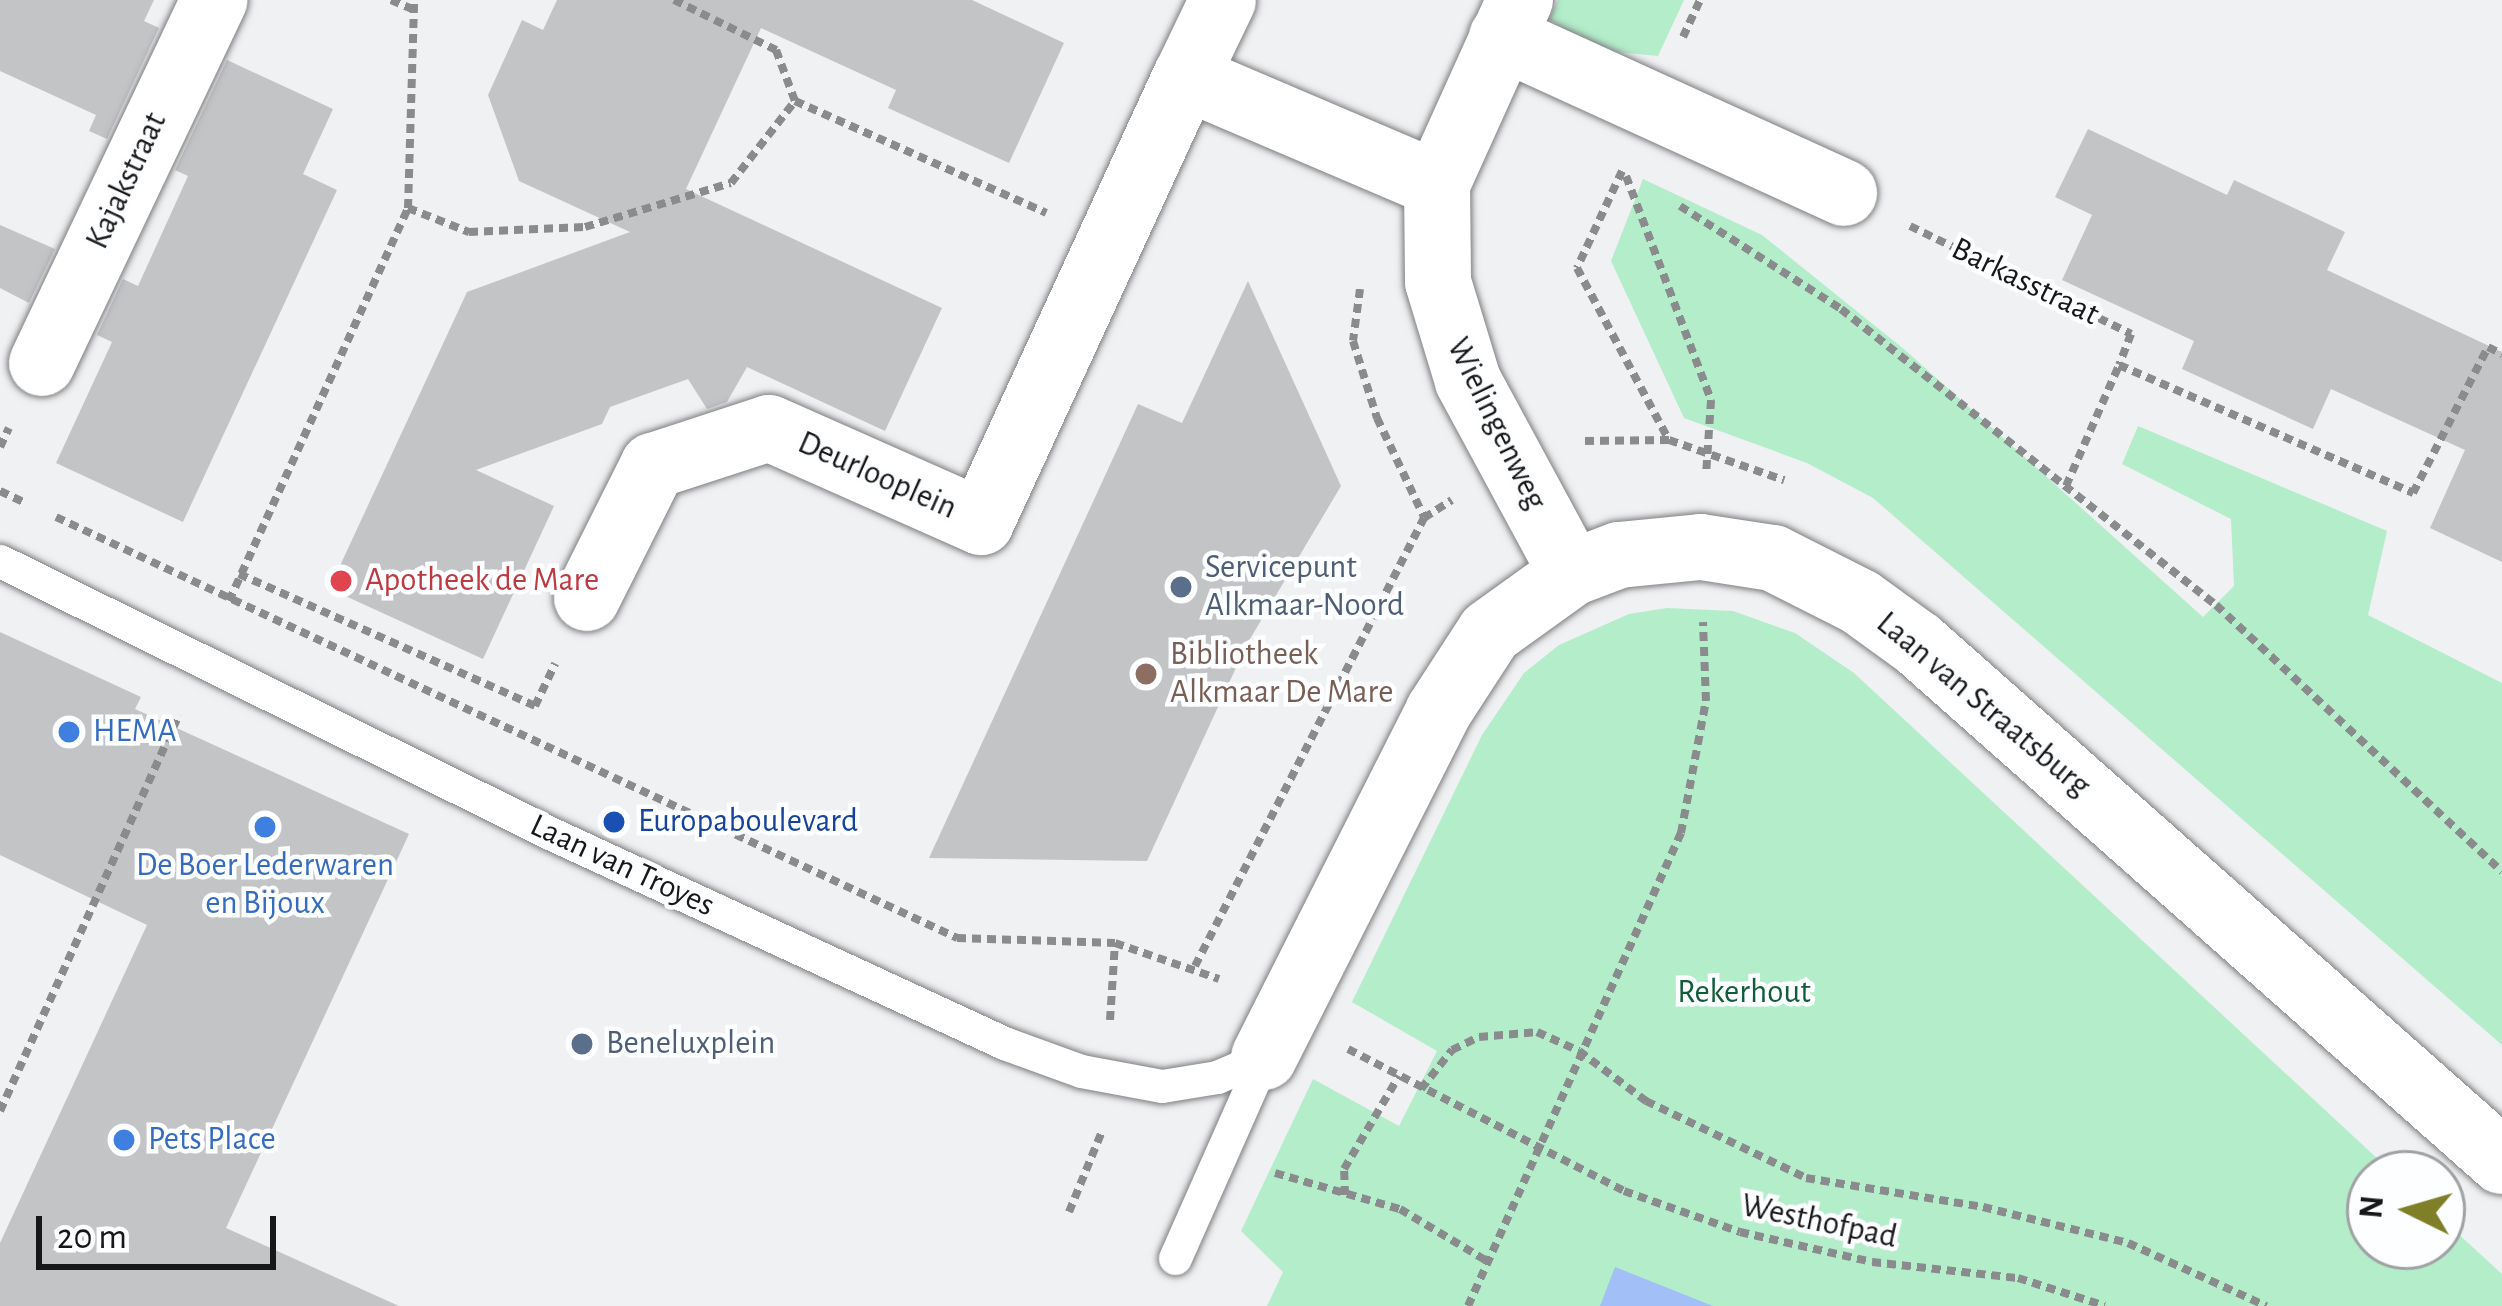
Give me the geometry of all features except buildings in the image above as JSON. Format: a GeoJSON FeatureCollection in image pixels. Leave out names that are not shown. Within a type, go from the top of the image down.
{"type":"FeatureCollection","features":[{"type":"Feature","properties":{"kind":"street","name":"Kajakstraat"},"geometry":{"type":"LineString","coordinates":[[42,363],[214,0]]}},
{"type":"Feature","properties":{"kind":"street","name":"Deurlooplein"},"geometry":{"type":"LineString","coordinates":[[587,598],[653,466],[769,428],[981,522],[1223,0]]}},
{"type":"Feature","properties":{"kind":"street"},"geometry":{"type":"LineString","coordinates":[[1511,18],[1844,194]]}},
{"type":"Feature","properties":{"kind":"street","name":"Wielingenweg"},"geometry":{"type":"LineString","coordinates":[[1511,18],[1437,184],[1438,282],[1448,330],[1510,463],[1571,573]]}},
{"type":"Feature","properties":{"kind":"street"},"geometry":{"type":"LineString","coordinates":[[1186,77],[1437,184]]}},
{"type":"Feature","properties":{"kind":"street","name":"Laan van Straatsburg"},"geometry":{"type":"LineString","coordinates":[[1274,1036],[1463,671],[1490,632],[1571,573],[1618,555],[1701,547],[1773,558],[1860,602],[1918,644],[2502,1161]]}},
{"type":"Feature","properties":{"kind":"lane","name":"Laan van Troyes"},"geometry":{"type":"LineString","coordinates":[[0,561],[554,835],[1004,1043],[1082,1071],[1162,1086],[1217,1077],[1274,1036]]}},
{"type":"Feature","properties":{"kind":"lane","name":"Laan van Straatsburg"},"geometry":{"type":"LineString","coordinates":[[1175,1258],[1274,1036]]}},
{"type":"Feature","properties":{"kind":"path"},"geometry":{"type":"LineString","coordinates":[[0,1111],[239,574],[409,208],[414,5],[391,0]]}},
{"type":"Feature","properties":{"kind":"path"},"geometry":{"type":"LineString","coordinates":[[674,0],[776,50],[795,101],[1108,241]]}},
{"type":"Feature","properties":{"kind":"path"},"geometry":{"type":"LineString","coordinates":[[409,208],[469,232],[585,227],[731,183],[795,101]]}},
{"type":"Feature","properties":{"kind":"path"},"geometry":{"type":"LineString","coordinates":[[1623,169],[1643,182]]}},
{"type":"Feature","properties":{"kind":"path"},"geometry":{"type":"LineString","coordinates":[[1623,169],[1577,268],[1669,440]]}},
{"type":"Feature","properties":{"kind":"path"},"geometry":{"type":"LineString","coordinates":[[1468,1306],[1533,1148],[1681,833],[1706,701],[1701,547],[1711,400],[1623,169]]}},
{"type":"Feature","properties":{"kind":"path","name":"Barkasstraat"},"geometry":{"type":"LineString","coordinates":[[1844,194],[2131,334],[2119,364],[2413,493],[2488,347],[2502,354]]}},
{"type":"Feature","properties":{"kind":"path"},"geometry":{"type":"LineString","coordinates":[[1663,195],[1840,309],[2216,605],[2502,872]]}},
{"type":"Feature","properties":{"kind":"path"},"geometry":{"type":"LineString","coordinates":[[2066,486],[2119,364]]}},
{"type":"Feature","properties":{"kind":"path"},"geometry":{"type":"LineString","coordinates":[[1195,966],[1424,518],[1510,463],[1575,442],[1669,440],[1708,450],[1807,490]]}},
{"type":"Feature","properties":{"kind":"path","name":"Westhofpad"},"geometry":{"type":"LineString","coordinates":[[0,491],[957,938],[1115,943],[1195,966],[1274,1036],[1399,1076],[1533,1148],[1740,1232],[1872,1262],[2018,1278],[2105,1306]]}},
{"type":"Feature","properties":{"kind":"path"},"geometry":{"type":"LineString","coordinates":[[239,574],[535,706],[587,598]]}},
{"type":"Feature","properties":{"kind":"path"},"geometry":{"type":"LineString","coordinates":[[1421,1089],[1452,1050],[1479,1037],[1537,1032],[1579,1051],[1646,1101],[1806,1178],[1983,1207],[2128,1243],[2266,1306]]}},
{"type":"Feature","properties":{"kind":"path"},"geometry":{"type":"LineString","coordinates":[[1345,1195],[1344,1169],[1399,1076]]}},
{"type":"Feature","properties":{"kind":"path"},"geometry":{"type":"LineString","coordinates":[[1227,1148],[1345,1195],[1400,1209],[1487,1261]]}},
{"type":"Feature","properties":{"kind":"green space"},"geometry":{"type":"Polygon","coordinates":[[[1558,0],[1684,0],[1658,56],[1596,50],[1549,19],[1558,0]]]}},
{"type":"Feature","properties":{"kind":"green space"},"geometry":{"type":"Polygon","coordinates":[[[1643,179],[1762,235],[1905,350],[2203,617],[2234,586],[2231,519],[2122,464],[2138,426],[2387,531],[2368,615],[2502,683],[2502,1045],[1873,498],[1807,463],[1684,418],[1611,261],[1643,179]]]}},
{"type":"Feature","properties":{"kind":"green space","name":"Rekerhout"},"geometry":{"type":"Polygon","coordinates":[[[1667,608],[1733,611],[1795,633],[1854,673],[2368,1150],[2346,1150],[2346,1270],[2466,1270],[2466,1241],[2502,1274],[2502,1306],[1267,1306],[1283,1272],[1241,1231],[1313,1079],[1399,1126],[1437,1051],[1352,1002],[1482,735],[1524,673],[1559,645],[1629,614],[1667,608]]]}},
{"type":"Feature","properties":{"kind":"water"},"geometry":{"type":"Polygon","coordinates":[[[1615,1267],[1713,1306],[1600,1306],[1615,1267]]]}},
{"type":"Feature","properties":{"kind":"place","name":"Apotheek de Mare"},"geometry":{"type":"Point","coordinates":[341,581]}},
{"type":"Feature","properties":{"kind":"place","name":"Servicepunt Alkmaar-Noord"},"geometry":{"type":"Point","coordinates":[1181,587]}},
{"type":"Feature","properties":{"kind":"place","name":"Bibliotheek Alkmaar De Mare"},"geometry":{"type":"Point","coordinates":[1146,674]}},
{"type":"Feature","properties":{"kind":"place","name":"HEMA"},"geometry":{"type":"Point","coordinates":[69,732]}},
{"type":"Feature","properties":{"kind":"place","name":"Europaboulevard"},"geometry":{"type":"Point","coordinates":[614,822]}},
{"type":"Feature","properties":{"kind":"place","name":"De Boer Lederwaren en Bijoux"},"geometry":{"type":"Point","coordinates":[265,827]}},
{"type":"Feature","properties":{"kind":"place","name":"Beneluxplein"},"geometry":{"type":"Point","coordinates":[582,1044]}},
{"type":"Feature","properties":{"kind":"place","name":"Pets Place"},"geometry":{"type":"Point","coordinates":[124,1140]}}]}
